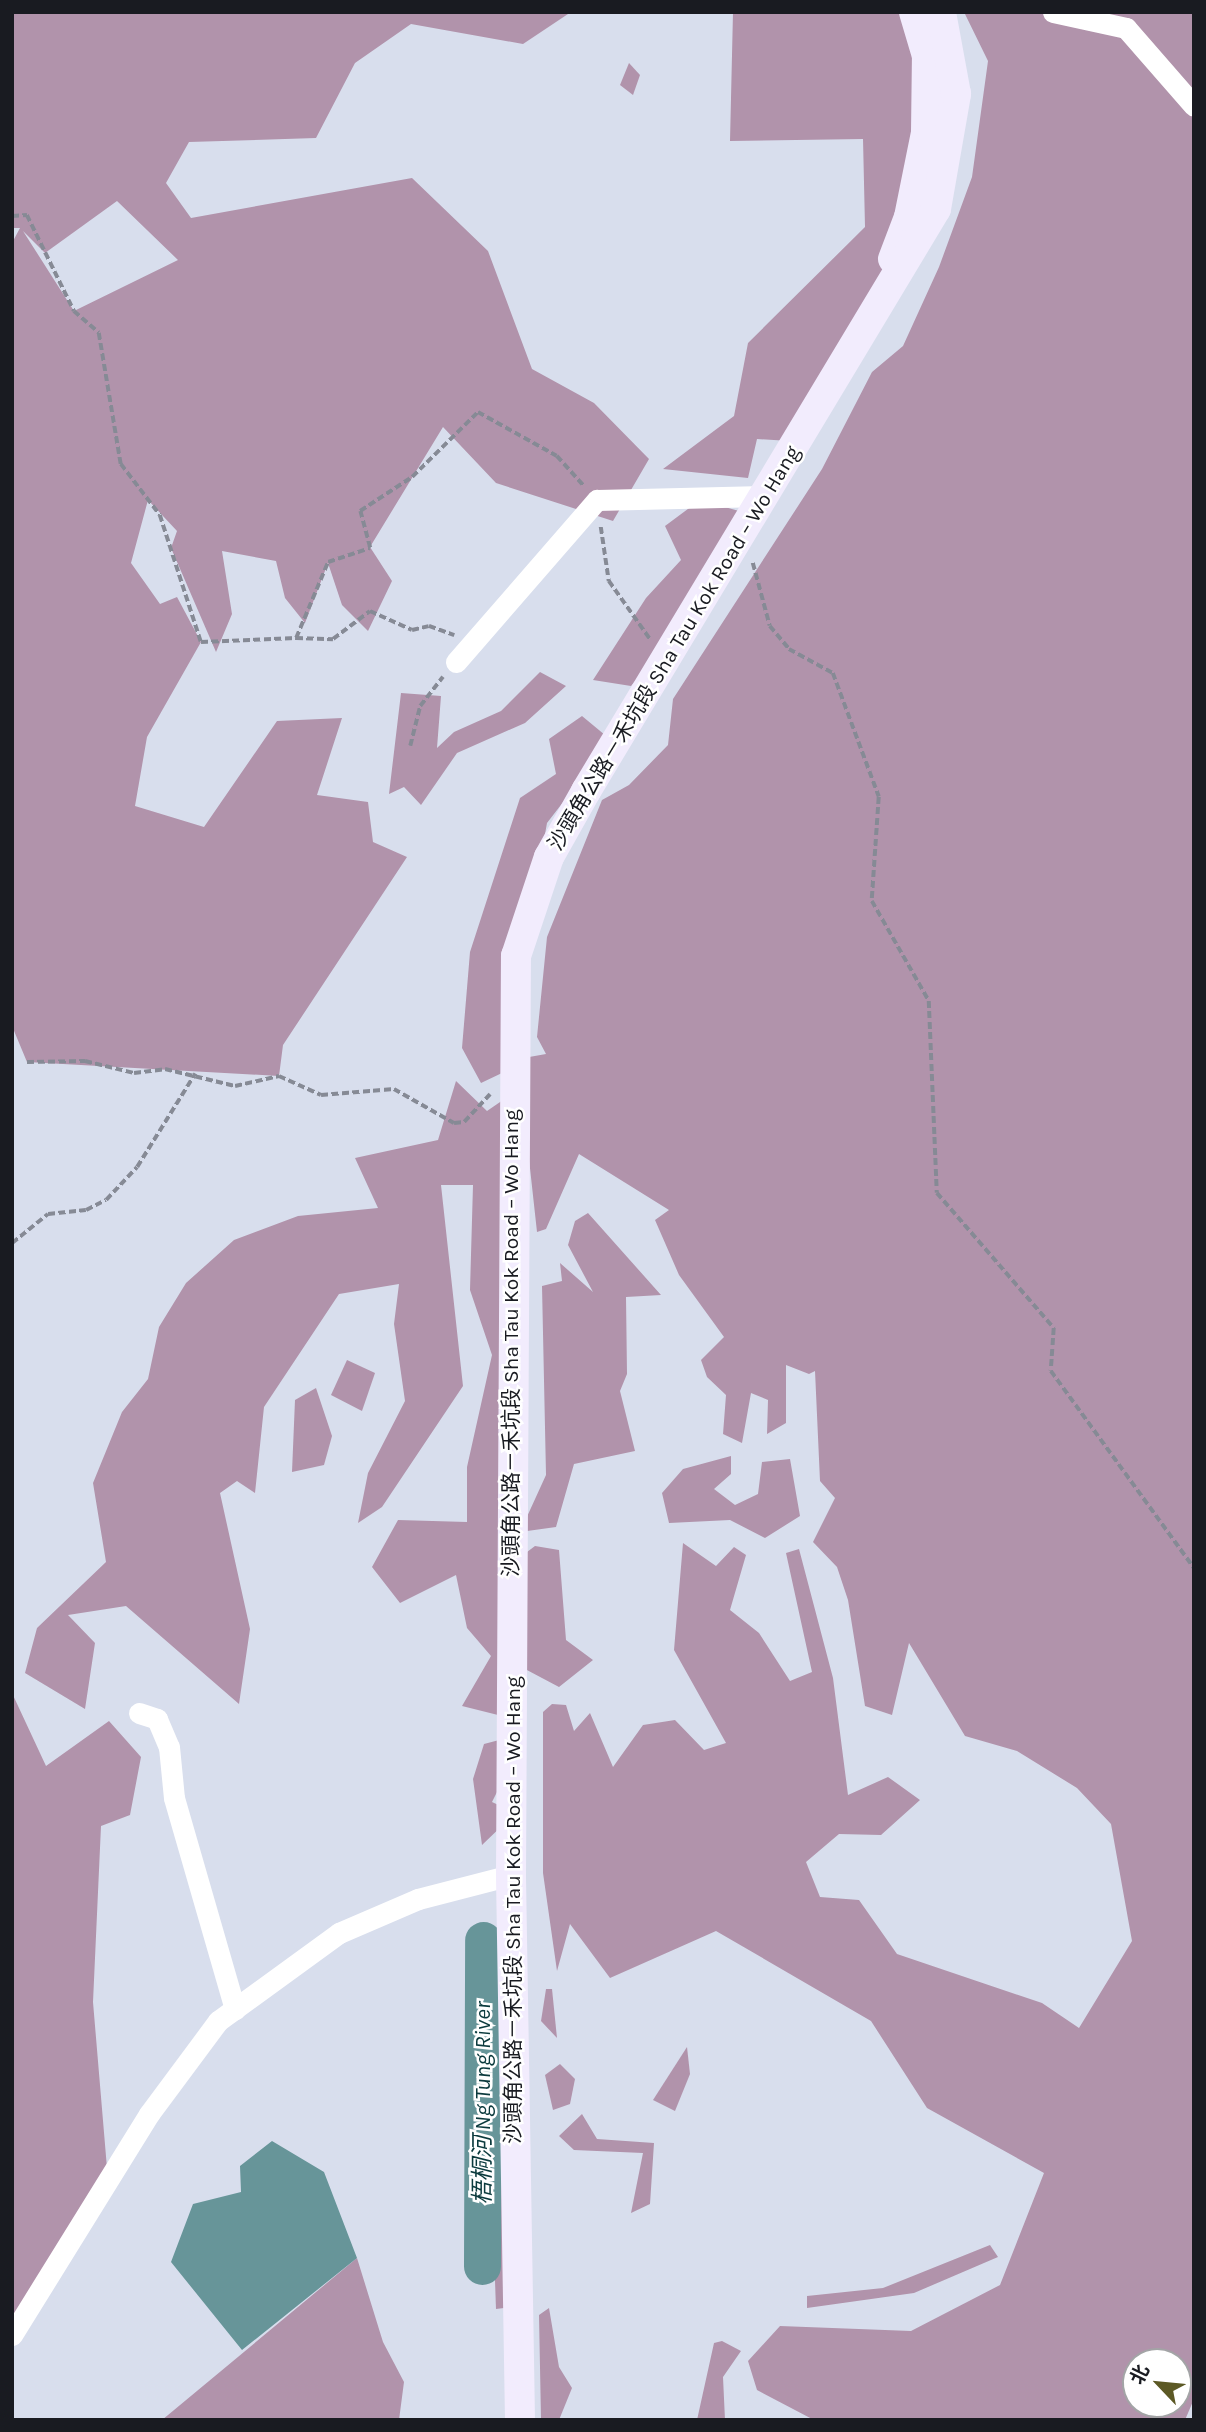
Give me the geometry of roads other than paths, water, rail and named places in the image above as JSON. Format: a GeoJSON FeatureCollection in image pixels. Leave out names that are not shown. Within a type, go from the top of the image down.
{"type":"FeatureCollection","features":[{"type":"Feature","properties":{"kind":"main road","name":"沙頭角公路－禾坑段 Sha Tau Kok Road – Wo Hang"},"geometry":{"type":"LineString","coordinates":[[851,356],[920,174],[929,82],[914,12]]}},
{"type":"Feature","properties":{"kind":"main road","name":"沙頭角公路－禾坑段 Sha Tau Kok Road – Wo Hang"},"geometry":{"type":"LineString","coordinates":[[520,2420],[512,1875],[512,1073],[516,956],[545,867],[764,496],[919,246],[947,170],[956,94],[941,12]]}},
{"type":"Feature","properties":{"kind":"street"},"geometry":{"type":"LineString","coordinates":[[1053,12],[1126,29],[1194,106]]}},
{"type":"Feature","properties":{"kind":"street"},"geometry":{"type":"LineString","coordinates":[[456,662],[597,500],[764,496]]}},
{"type":"Feature","properties":{"kind":"street"},"geometry":{"type":"LineString","coordinates":[[139,1713],[157,1719],[169,1747],[174,1798],[236,2009]]}},
{"type":"Feature","properties":{"kind":"street"},"geometry":{"type":"LineString","coordinates":[[12,2335],[149,2114],[218,2021],[339,1933],[418,1899],[512,1875]]}},
{"type":"Feature","properties":{"kind":"waterway","name":"梧桐河 Ng Tung River"},"geometry":{"type":"LineString","coordinates":[[482,2266],[483,1940]]}}]}
